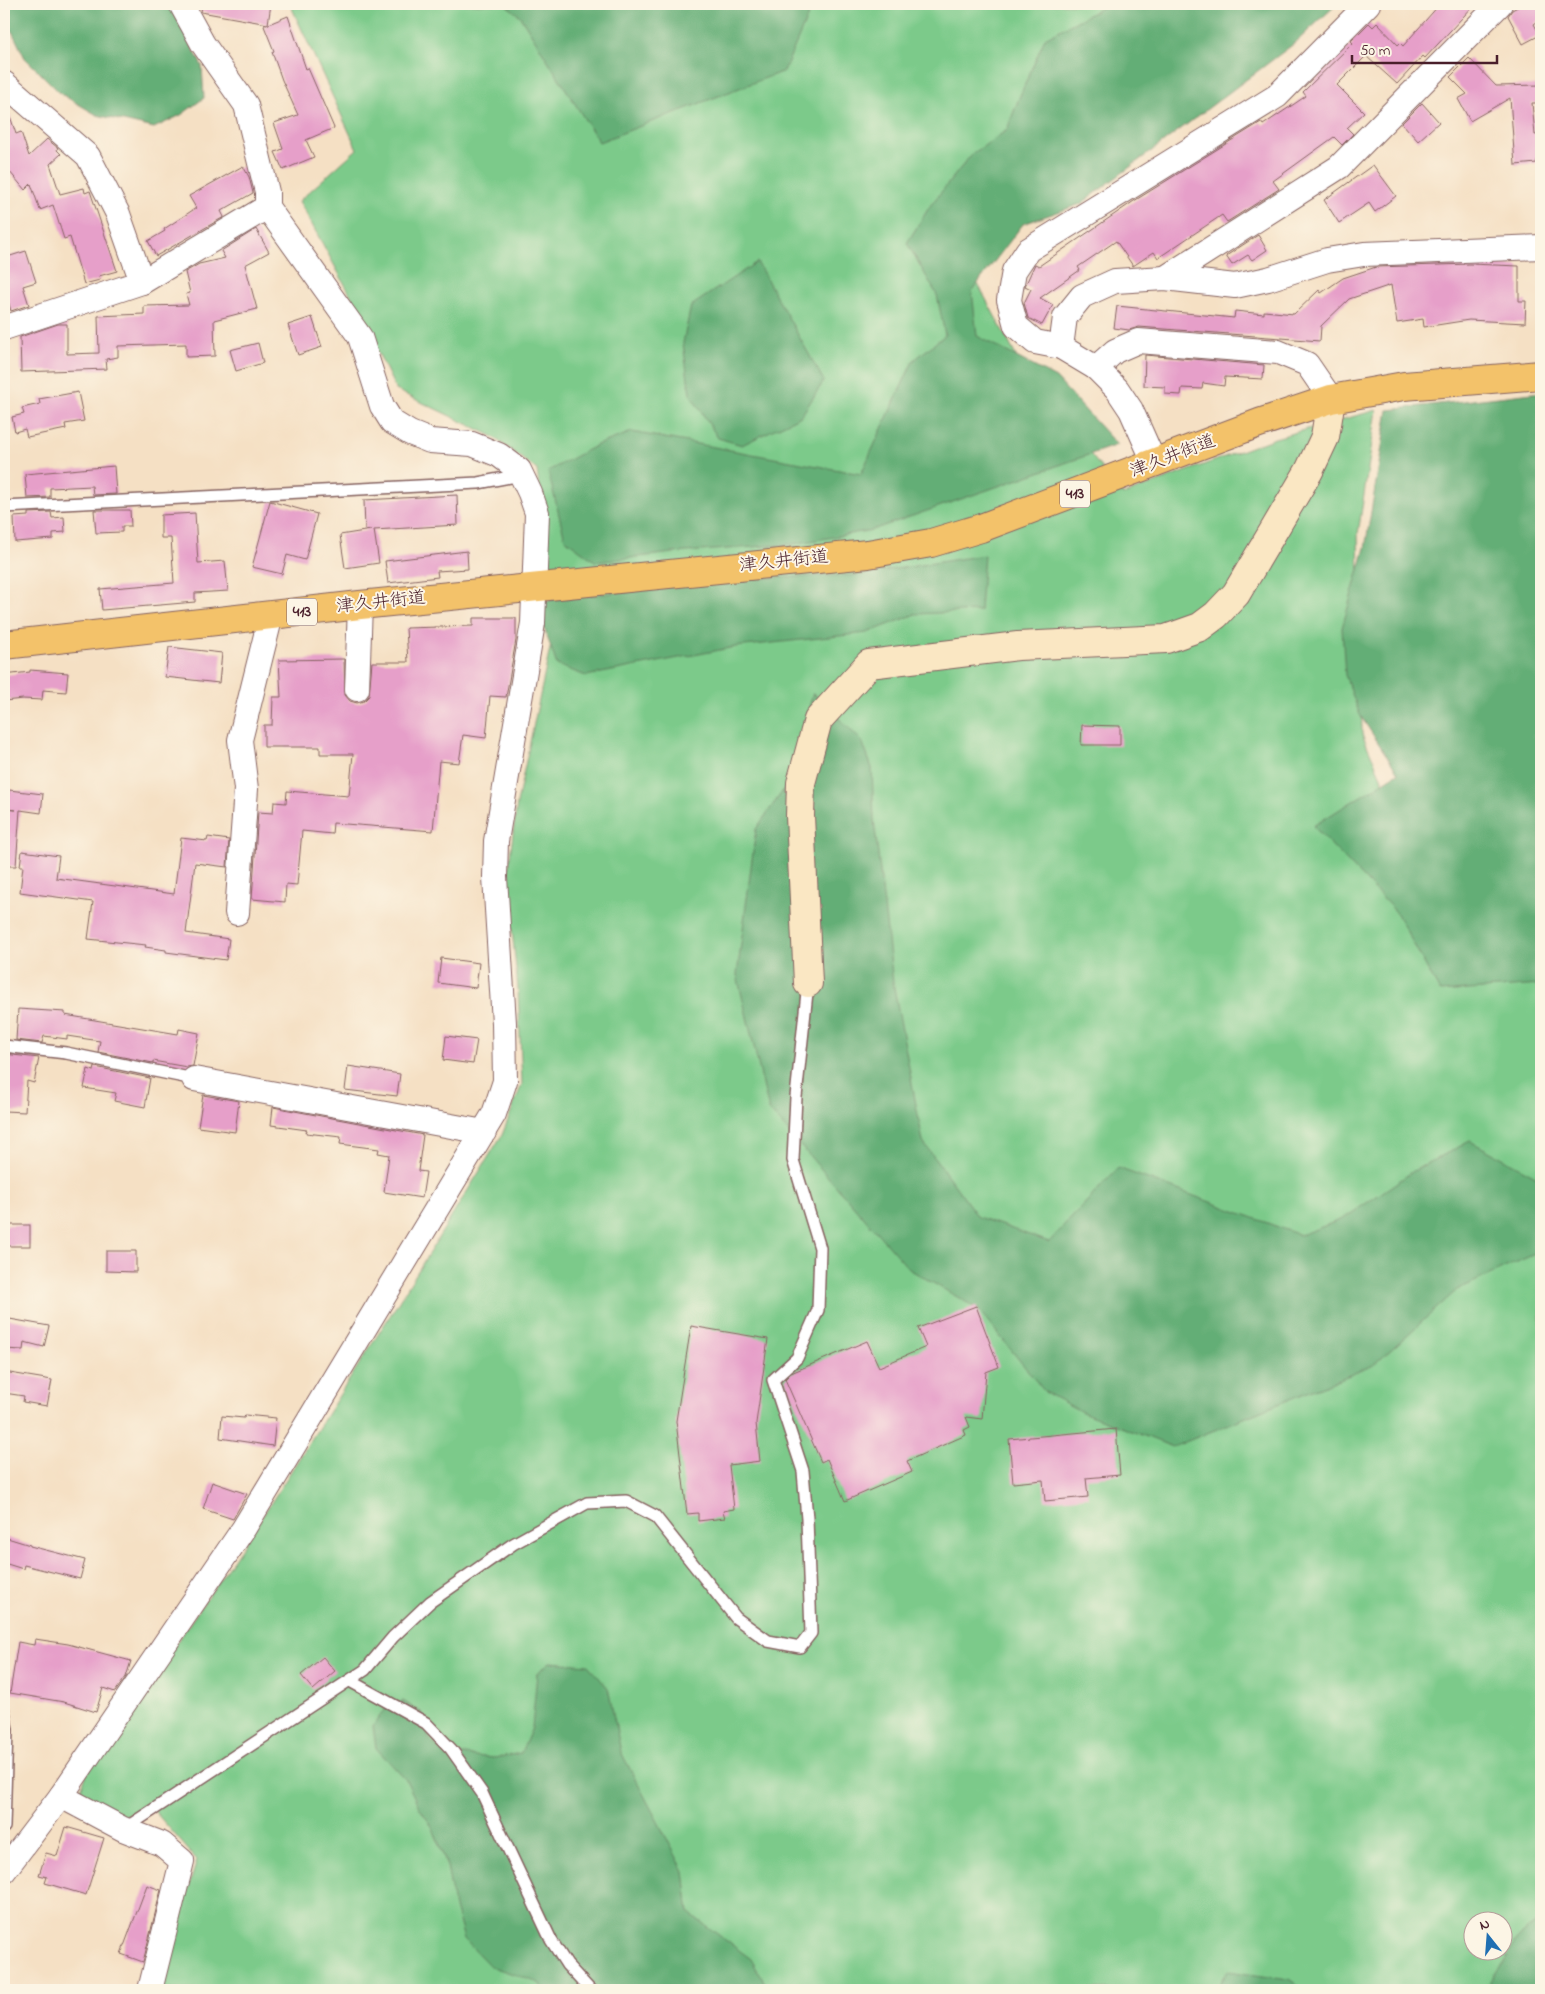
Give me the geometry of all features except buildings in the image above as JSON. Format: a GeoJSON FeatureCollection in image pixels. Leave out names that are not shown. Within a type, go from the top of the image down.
{"type":"FeatureCollection","features":[{"type":"Feature","properties":{"kind":"highway","name":"津久井街道"},"geometry":{"type":"LineString","coordinates":[[4,645],[536,587],[868,554],[930,543],[1016,516],[1260,423],[1332,399],[1404,386],[1541,375]]}},
{"type":"Feature","properties":{"kind":"street"},"geometry":{"type":"LineString","coordinates":[[4,1871],[61,1796],[244,1528],[484,1132],[494,1114],[505,1081],[504,1023],[495,877],[496,842],[533,622],[536,587],[537,513],[518,470],[499,455],[472,444],[430,441],[410,434],[392,422],[382,406],[360,337],[267,207],[266,192],[246,106],[203,44],[180,4]]}},
{"type":"Feature","properties":{"kind":"street"},"geometry":{"type":"LineString","coordinates":[[1155,464],[1131,410],[1117,388],[1096,368],[1061,347],[1035,342],[1016,326],[1009,300],[1014,271],[1028,250],[1277,96],[1368,4]]}},
{"type":"Feature","properties":{"kind":"street"},"geometry":{"type":"LineString","coordinates":[[1165,278],[1339,168],[1500,4]]}},
{"type":"Feature","properties":{"kind":"street"},"geometry":{"type":"LineString","coordinates":[[4,83],[88,156],[118,214],[142,282]]}},
{"type":"Feature","properties":{"kind":"street"},"geometry":{"type":"LineString","coordinates":[[4,328],[142,282],[267,207]]}},
{"type":"Feature","properties":{"kind":"street"},"geometry":{"type":"LineString","coordinates":[[1061,347],[1065,317],[1082,296],[1115,281],[1165,278],[1235,286],[1268,279],[1327,260],[1364,254],[1539,242]]}},
{"type":"Feature","properties":{"kind":"street"},"geometry":{"type":"LineString","coordinates":[[808,982],[800,816],[801,783],[818,720],[869,664],[1018,646],[1166,639],[1200,627],[1216,615],[1236,594],[1309,471],[1324,437],[1332,399],[1307,364],[1278,352],[1138,341],[1115,351],[1096,368]]}},
{"type":"Feature","properties":{"kind":"street"},"geometry":{"type":"LineString","coordinates":[[357,689],[360,606]]}},
{"type":"Feature","properties":{"kind":"street"},"geometry":{"type":"LineString","coordinates":[[237,913],[246,789],[240,740],[271,615]]}},
{"type":"Feature","properties":{"kind":"street"},"geometry":{"type":"LineString","coordinates":[[194,1078],[484,1132]]}},
{"type":"Feature","properties":{"kind":"street"},"geometry":{"type":"LineString","coordinates":[[61,1796],[123,1829],[162,1844],[182,1861],[150,1990]]}},
{"type":"Feature","properties":{"kind":"lane"},"geometry":{"type":"LineString","coordinates":[[4,507],[478,483],[521,475]]}},
{"type":"Feature","properties":{"kind":"lane"},"geometry":{"type":"LineString","coordinates":[[123,1829],[141,1820],[350,1681],[365,1670],[393,1637],[430,1602],[513,1544],[587,1503],[626,1501],[655,1516],[736,1618],[768,1642],[800,1647],[811,1633],[807,1519],[802,1471],[773,1380],[797,1358],[818,1310],[820,1248],[793,1160],[796,1097],[808,982]]}},
{"type":"Feature","properties":{"kind":"lane"},"geometry":{"type":"LineString","coordinates":[[4,1046],[66,1053],[194,1078]]}},
{"type":"Feature","properties":{"kind":"lane"},"geometry":{"type":"LineString","coordinates":[[350,1681],[426,1723],[451,1749],[482,1793],[551,1940],[566,1965],[590,1990]]}},
{"type":"Feature","properties":{"kind":"lane"},"geometry":{"type":"LineString","coordinates":[[4,1712],[7,1730],[4,1827]]}},
{"type":"Feature","properties":{"kind":"green space"},"geometry":{"type":"Polygon","coordinates":[[[4,4],[171,4],[202,66],[204,98],[181,115],[154,128],[97,115],[61,94],[25,58],[4,15],[4,4]]]}},
{"type":"Feature","properties":{"kind":"green space"},"geometry":{"type":"Polygon","coordinates":[[[290,4],[1166,4],[962,254],[1024,371],[1123,495],[1275,438],[1377,410],[1358,534],[1362,734],[1427,881],[1541,922],[1541,1990],[160,1990],[168,1955],[197,1860],[149,1805],[125,1816],[79,1794],[87,1773],[253,1531],[398,1303],[502,1135],[522,1084],[518,989],[507,880],[517,803],[555,625],[537,470],[492,436],[396,390],[349,292],[299,201],[357,149],[290,4]]]}},
{"type":"Feature","properties":{"kind":"green space"},"geometry":{"type":"Polygon","coordinates":[[[505,4],[813,4],[784,71],[599,142],[520,16],[505,4]]]}},
{"type":"Feature","properties":{"kind":"green space"},"geometry":{"type":"Polygon","coordinates":[[[1109,4],[1337,4],[1295,43],[1081,204],[1023,224],[972,291],[977,336],[1056,378],[1117,445],[872,530],[794,544],[673,553],[596,562],[565,539],[548,471],[597,445],[632,432],[861,474],[913,361],[945,335],[937,295],[907,243],[930,206],[971,155],[1007,130],[1045,38],[1109,4]]]}},
{"type":"Feature","properties":{"kind":"green space"},"geometry":{"type":"Polygon","coordinates":[[[757,262],[824,381],[801,416],[742,445],[718,438],[690,394],[683,343],[691,306],[757,262]]]}},
{"type":"Feature","properties":{"kind":"green space"},"geometry":{"type":"Polygon","coordinates":[[[1541,392],[1541,985],[1440,992],[1396,912],[1313,826],[1398,773],[1360,715],[1345,675],[1342,628],[1365,548],[1388,410],[1541,392]]]}},
{"type":"Feature","properties":{"kind":"green space"},"geometry":{"type":"Polygon","coordinates":[[[984,555],[980,611],[916,614],[867,633],[735,647],[586,676],[557,665],[535,602],[733,579],[858,575],[984,555]]]}},
{"type":"Feature","properties":{"kind":"green space"},"geometry":{"type":"Polygon","coordinates":[[[813,693],[862,741],[872,768],[874,820],[893,982],[923,1142],[978,1217],[1049,1242],[1118,1168],[1300,1235],[1343,1219],[1415,1170],[1470,1141],[1541,1179],[1541,1251],[1457,1290],[1374,1365],[1173,1447],[1082,1412],[1045,1392],[978,1309],[909,1269],[769,1110],[737,975],[756,829],[789,782],[813,693]]]}},
{"type":"Feature","properties":{"kind":"green space"},"geometry":{"type":"Polygon","coordinates":[[[550,1662],[588,1665],[608,1688],[621,1752],[684,1871],[689,1913],[751,1959],[769,1990],[544,1990],[539,1983],[490,1966],[464,1939],[453,1900],[447,1866],[433,1828],[419,1807],[406,1780],[376,1748],[373,1726],[384,1710],[403,1701],[421,1712],[429,1739],[443,1753],[494,1758],[521,1753],[532,1728],[537,1673],[550,1662]]]}},
{"type":"Feature","properties":{"kind":"green space"},"geometry":{"type":"Polygon","coordinates":[[[1541,1919],[1541,1990],[1486,1990],[1504,1962],[1512,1962],[1512,1949],[1520,1936],[1541,1919]]]}},
{"type":"Feature","properties":{"kind":"green space"},"geometry":{"type":"Polygon","coordinates":[[[1227,1971],[1289,1980],[1303,1990],[1216,1990],[1227,1971]]]}}]}
